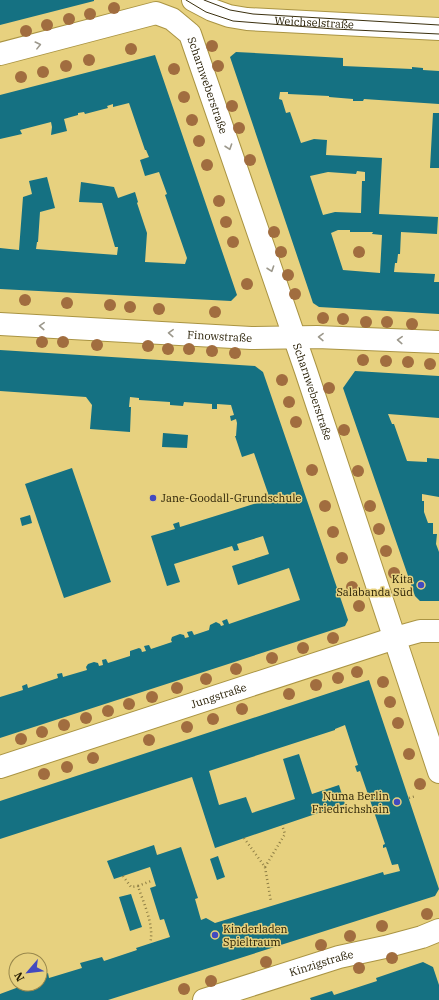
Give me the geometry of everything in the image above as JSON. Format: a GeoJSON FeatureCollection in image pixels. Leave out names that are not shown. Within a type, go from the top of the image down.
{"type":"FeatureCollection","features":[{"type":"Feature","properties":{"kind":"street","name":"Weichselstraße"},"geometry":{"type":"LineString","coordinates":[[193,0],[212,10],[229,16],[247,19],[439,30]]}},
{"type":"Feature","properties":{"kind":"street","name":"Scharnweberstraße"},"geometry":{"type":"LineString","coordinates":[[0,54],[156,13],[172,19],[190,34],[294,337],[439,772]]}},
{"type":"Feature","properties":{"kind":"street","name":"Finowstraße"},"geometry":{"type":"LineString","coordinates":[[0,324],[252,338],[347,337],[439,342]]}},
{"type":"Feature","properties":{"kind":"street","name":"Jungstraße"},"geometry":{"type":"LineString","coordinates":[[0,767],[395,638],[420,631],[439,631]]}},
{"type":"Feature","properties":{"kind":"street","name":"Kinzigstraße"},"geometry":{"type":"LineString","coordinates":[[204,1000],[339,957],[414,939],[439,930]]}},
{"type":"Feature","properties":{"kind":"path"},"geometry":{"type":"LineString","coordinates":[[408,798],[416,796]]}},
{"type":"Feature","properties":{"kind":"path"},"geometry":{"type":"LineString","coordinates":[[265,867],[285,834],[282,825]]}},
{"type":"Feature","properties":{"kind":"path"},"geometry":{"type":"LineString","coordinates":[[244,838],[265,867],[270,902]]}},
{"type":"Feature","properties":{"kind":"path"},"geometry":{"type":"LineString","coordinates":[[123,876],[131,887],[151,881]]}},
{"type":"Feature","properties":{"kind":"path"},"geometry":{"type":"LineString","coordinates":[[138,886],[152,928],[152,938],[150,943]]}},
{"type":"Feature","properties":{"kind":"building"},"geometry":{"type":"Polygon","coordinates":[[[0,0],[94,0],[94,1],[0,25],[0,0]]]}},
{"type":"Feature","properties":{"kind":"building"},"geometry":{"type":"Polygon","coordinates":[[[236,52],[343,58],[343,66],[412,69],[412,67],[423,68],[423,70],[439,71],[439,104],[364,99],[363,101],[353,101],[353,99],[329,96],[288,94],[288,92],[280,92],[279,99],[282,100],[286,113],[290,112],[301,143],[314,139],[327,140],[326,155],[382,158],[379,214],[438,217],[437,234],[401,232],[400,254],[398,254],[397,263],[395,263],[394,272],[435,274],[434,282],[439,282],[439,314],[319,307],[313,303],[230,57],[236,52]],[[357,171],[356,174],[328,172],[310,176],[323,215],[335,212],[361,213],[362,181],[365,181],[365,172],[357,171]],[[338,230],[331,233],[343,270],[380,273],[382,235],[372,234],[373,232],[350,232],[350,230],[338,230]]]}},
{"type":"Feature","properties":{"kind":"building"},"geometry":{"type":"Polygon","coordinates":[[[155,55],[237,295],[231,301],[0,289],[0,248],[19,250],[23,197],[32,194],[29,181],[47,177],[55,208],[40,212],[38,242],[36,249],[117,255],[118,247],[115,247],[102,203],[79,202],[81,182],[114,187],[118,198],[135,192],[147,233],[145,262],[185,264],[187,258],[165,195],[167,194],[159,172],[145,176],[140,160],[149,157],[145,150],[129,103],[113,107],[113,104],[107,106],[108,108],[85,114],[84,112],[78,113],[78,115],[64,119],[67,131],[51,135],[51,122],[20,130],[22,134],[0,139],[0,95],[155,55]]]}},
{"type":"Feature","properties":{"kind":"building"},"geometry":{"type":"Polygon","coordinates":[[[433,113],[439,113],[439,168],[430,168],[433,113]]]}},
{"type":"Feature","properties":{"kind":"building"},"geometry":{"type":"Polygon","coordinates":[[[0,350],[255,366],[263,372],[348,620],[345,626],[0,738],[0,697],[23,690],[22,686],[27,684],[28,688],[58,678],[57,674],[62,673],[63,677],[87,670],[86,667],[88,664],[94,662],[98,663],[99,666],[103,665],[102,660],[106,659],[108,663],[130,656],[130,651],[139,648],[142,652],[146,651],[144,646],[149,645],[151,649],[172,642],[172,637],[180,634],[184,635],[185,638],[189,637],[187,632],[192,631],[194,635],[209,630],[210,625],[216,622],[221,626],[224,625],[222,621],[227,619],[229,624],[300,600],[289,568],[238,585],[232,566],[269,554],[263,536],[237,544],[239,550],[234,551],[232,546],[174,564],[180,582],[167,586],[151,536],[175,529],[173,524],[179,522],[180,527],[270,499],[254,453],[242,457],[235,436],[237,423],[236,419],[231,421],[230,416],[234,415],[231,405],[217,404],[217,409],[212,409],[212,404],[184,402],[183,406],[170,405],[170,402],[139,400],[139,398],[130,397],[130,432],[90,429],[92,405],[86,397],[0,391],[0,350]]]}},
{"type":"Feature","properties":{"kind":"building"},"geometry":{"type":"Polygon","coordinates":[[[355,371],[439,376],[439,418],[388,414],[392,424],[394,424],[407,461],[427,462],[427,458],[439,459],[439,497],[422,494],[422,501],[424,501],[424,512],[428,523],[433,523],[433,534],[437,534],[436,544],[439,552],[439,601],[420,601],[415,596],[343,388],[355,371]]]}},
{"type":"Feature","properties":{"kind":"building"},"geometry":{"type":"Polygon","coordinates":[[[163,433],[188,435],[187,448],[162,447],[163,433]]]}},
{"type":"Feature","properties":{"kind":"building"},"geometry":{"type":"Polygon","coordinates":[[[72,468],[111,582],[64,598],[25,484],[72,468]]]}},
{"type":"Feature","properties":{"kind":"building"},"geometry":{"type":"Polygon","coordinates":[[[30,515],[32,523],[22,526],[20,518],[30,515]]]}},
{"type":"Feature","properties":{"kind":"building"},"geometry":{"type":"Polygon","coordinates":[[[369,680],[439,889],[435,896],[108,1000],[0,1000],[0,994],[8,991],[48,992],[48,973],[49,978],[82,968],[80,963],[102,957],[104,961],[137,950],[136,948],[170,937],[164,919],[160,920],[150,888],[156,886],[150,867],[114,879],[107,861],[154,845],[157,855],[181,847],[198,898],[195,899],[201,920],[206,918],[215,923],[383,872],[384,875],[400,871],[398,864],[392,865],[386,847],[383,848],[383,845],[385,844],[360,771],[357,772],[355,766],[358,765],[345,725],[335,730],[209,771],[219,805],[246,797],[252,813],[295,799],[283,759],[299,754],[312,794],[339,785],[345,804],[215,848],[192,777],[0,839],[0,801],[369,680]]]}},
{"type":"Feature","properties":{"kind":"building"},"geometry":{"type":"Polygon","coordinates":[[[218,856],[225,877],[217,880],[210,859],[218,856]]]}},
{"type":"Feature","properties":{"kind":"building"},"geometry":{"type":"Polygon","coordinates":[[[131,894],[142,927],[130,931],[119,897],[131,894]]]}},
{"type":"Feature","properties":{"kind":"building"},"geometry":{"type":"Polygon","coordinates":[[[423,962],[433,967],[439,985],[439,1000],[311,1000],[310,998],[332,991],[334,995],[377,981],[376,978],[423,962]]]}},
{"type":"Feature","properties":{"kind":"tram line"},"geometry":{"type":"LineString","coordinates":[[186,0],[206,12],[233,21],[334,29],[439,34]]}},
{"type":"Feature","properties":{"kind":"tram line"},"geometry":{"type":"LineString","coordinates":[[204,0],[230,10],[253,14],[439,25]]}},
{"type":"Feature","properties":{"kind":"place","name":"Jane-Goodall-Grundschule"},"geometry":{"type":"Point","coordinates":[153,498]}},
{"type":"Feature","properties":{"kind":"place","name":"Kita Salabanda Süd"},"geometry":{"type":"Point","coordinates":[421,585]}},
{"type":"Feature","properties":{"kind":"place","name":"Numa Berlin Friedrichshain"},"geometry":{"type":"Point","coordinates":[397,802]}},
{"type":"Feature","properties":{"kind":"place","name":"Kinderladen Spieltraum"},"geometry":{"type":"Point","coordinates":[215,935]}}]}
